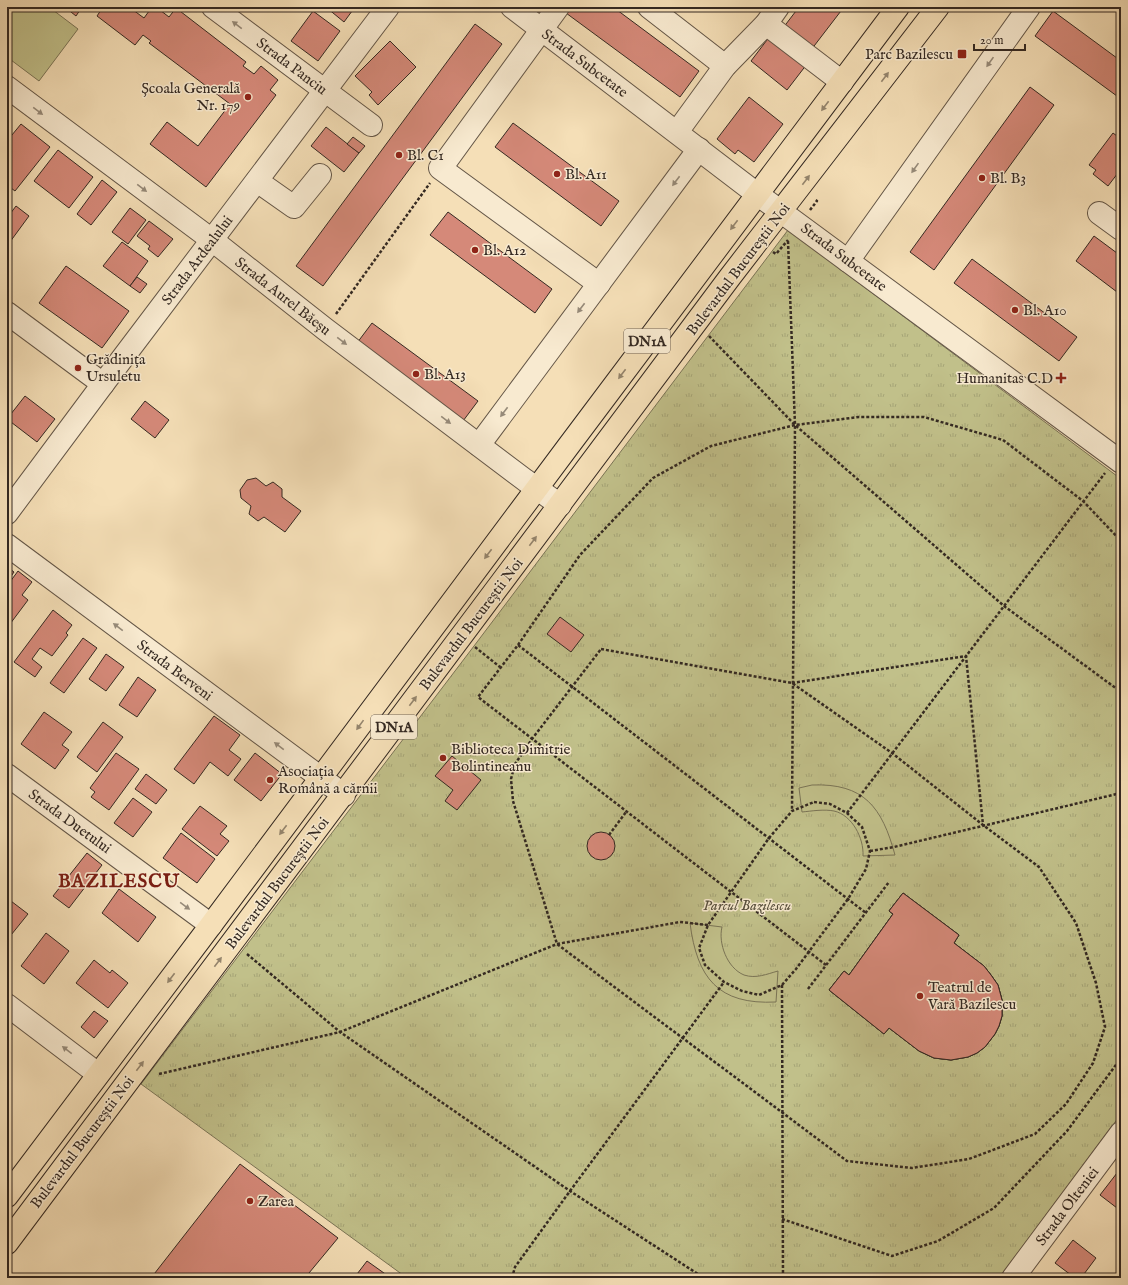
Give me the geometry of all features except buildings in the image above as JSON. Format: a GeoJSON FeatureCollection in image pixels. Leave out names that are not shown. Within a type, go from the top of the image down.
{"type":"FeatureCollection","features":[{"type":"Feature","properties":{"kind":"main road","name":"Bulevardul Bucureștii Noi"},"geometry":{"type":"LineString","coordinates":[[7,1196],[898,7]]}},
{"type":"Feature","properties":{"kind":"main road","name":"Bulevardul Bucureștii Noi"},"geometry":{"type":"LineString","coordinates":[[7,1243],[730,278],[938,7]]}},
{"type":"Feature","properties":{"kind":"street","name":"Strada Panciu"},"geometry":{"type":"LineString","coordinates":[[213,7],[371,125]]}},
{"type":"Feature","properties":{"kind":"street","name":"Strada Ardealului"},"geometry":{"type":"LineString","coordinates":[[7,513],[324,90],[388,7]]}},
{"type":"Feature","properties":{"kind":"street","name":"Strada Subcetate"},"geometry":{"type":"LineString","coordinates":[[512,7],[757,194],[782,211],[1116,461]]}},
{"type":"Feature","properties":{"kind":"street"},"geometry":{"type":"LineString","coordinates":[[558,7],[442,166],[599,284]]}},
{"type":"Feature","properties":{"kind":"street"},"geometry":{"type":"LineString","coordinates":[[649,7],[725,66]]}},
{"type":"Feature","properties":{"kind":"street"},"geometry":{"type":"LineString","coordinates":[[677,132],[725,66],[766,24],[778,7]]}},
{"type":"Feature","properties":{"kind":"street"},"geometry":{"type":"LineString","coordinates":[[848,261],[1029,7]]}},
{"type":"Feature","properties":{"kind":"street"},"geometry":{"type":"LineString","coordinates":[[766,24],[842,82]]}},
{"type":"Feature","properties":{"kind":"street","name":"Strada Aurel Băeșu"},"geometry":{"type":"LineString","coordinates":[[7,87],[212,240],[536,489],[560,505]]}},
{"type":"Feature","properties":{"kind":"street"},"geometry":{"type":"LineString","coordinates":[[479,445],[699,150]]}},
{"type":"Feature","properties":{"kind":"street"},"geometry":{"type":"LineString","coordinates":[[257,181],[294,207],[320,175]]}},
{"type":"Feature","properties":{"kind":"street"},"geometry":{"type":"LineString","coordinates":[[1100,213],[1121,229]]}},
{"type":"Feature","properties":{"kind":"street"},"geometry":{"type":"LineString","coordinates":[[7,313],[103,384]]}},
{"type":"Feature","properties":{"kind":"street","name":"Strada Berveni"},"geometry":{"type":"LineString","coordinates":[[7,545],[344,795]]}},
{"type":"Feature","properties":{"kind":"street","name":"Strada Duetului"},"geometry":{"type":"LineString","coordinates":[[7,775],[211,925]]}},
{"type":"Feature","properties":{"kind":"street"},"geometry":{"type":"LineString","coordinates":[[7,1005],[98,1074]]}},
{"type":"Feature","properties":{"kind":"street","name":"Strada Olteniei"},"geometry":{"type":"LineString","coordinates":[[1013,1278],[1119,1140]]}},
{"type":"Feature","properties":{"kind":"path"},"geometry":{"type":"LineString","coordinates":[[325,328],[442,166]]}},
{"type":"Feature","properties":{"kind":"path"},"geometry":{"type":"LineString","coordinates":[[788,239],[795,425],[792,811]]}},
{"type":"Feature","properties":{"kind":"path"},"geometry":{"type":"LineString","coordinates":[[707,334],[795,425],[1004,606],[1121,692]]}},
{"type":"Feature","properties":{"kind":"path"},"geometry":{"type":"LineString","coordinates":[[826,965],[478,697],[518,644],[580,555],[653,478],[711,446],[795,425],[859,417],[924,417],[1003,440],[1083,501],[1121,541]]}},
{"type":"Feature","properties":{"kind":"path"},"geometry":{"type":"LineString","coordinates":[[846,813],[1083,501],[1116,461]]}},
{"type":"Feature","properties":{"kind":"path"},"geometry":{"type":"LineString","coordinates":[[472,644],[500,667]]}},
{"type":"Feature","properties":{"kind":"path"},"geometry":{"type":"LineString","coordinates":[[518,644],[866,913]]}},
{"type":"Feature","properties":{"kind":"path"},"geometry":{"type":"LineString","coordinates":[[792,683],[892,753],[1039,867],[1076,923],[1096,983],[1105,1026],[1093,1063],[1066,1104],[1035,1134],[969,1159],[912,1168],[847,1161],[782,1114],[557,944],[513,801],[511,779],[515,764],[532,739],[601,649],[792,683],[966,656]]}},
{"type":"Feature","properties":{"kind":"path"},"geometry":{"type":"LineString","coordinates":[[966,656],[983,825]]}},
{"type":"Feature","properties":{"kind":"path"},"geometry":{"type":"LineString","coordinates":[[870,851],[1121,793]]}},
{"type":"Feature","properties":{"kind":"path"},"geometry":{"type":"LineString","coordinates":[[814,802],[830,804],[846,813],[862,827],[870,851],[866,869],[848,899],[809,951],[782,985],[759,995],[742,991],[724,982],[705,965],[700,948],[708,925],[769,838],[792,811],[814,802]]}},
{"type":"Feature","properties":{"kind":"path"},"geometry":{"type":"LineString","coordinates":[[609,835],[626,812]]}},
{"type":"Feature","properties":{"kind":"path"},"geometry":{"type":"LineString","coordinates":[[808,989],[889,882]]}},
{"type":"Feature","properties":{"kind":"path"},"geometry":{"type":"LineString","coordinates":[[154,1075],[340,1032],[557,944],[680,922],[708,925]]}},
{"type":"Feature","properties":{"kind":"path"},"geometry":{"type":"LineString","coordinates":[[246,953],[340,1032],[570,1191],[704,1278]]}},
{"type":"Feature","properties":{"kind":"path"},"geometry":{"type":"LineString","coordinates":[[512,1278],[515,1267],[724,982]]}},
{"type":"Feature","properties":{"kind":"path"},"geometry":{"type":"LineString","coordinates":[[782,985],[783,1278]]}},
{"type":"Feature","properties":{"kind":"path"},"geometry":{"type":"LineString","coordinates":[[782,1220],[892,1256],[938,1241],[994,1208],[1067,1131],[1121,1058]]}},
{"type":"Feature","properties":{"kind":"green space"},"geometry":{"type":"Polygon","coordinates":[[[7,7],[49,7],[78,29],[39,81],[7,57],[7,7]]]}},
{"type":"Feature","properties":{"kind":"green space","name":"Parcul Bazilescu"},"geometry":{"type":"Polygon","coordinates":[[[788,230],[1121,479],[1121,1114],[999,1278],[407,1278],[141,1084],[788,230]]]}},
{"type":"Feature","properties":{"kind":"green space"},"geometry":{"type":"Polygon","coordinates":[[[812,785],[830,785],[845,788],[868,801],[877,811],[884,824],[895,855],[863,856],[863,849],[856,828],[840,813],[826,810],[802,812],[799,788],[812,785]]]}},
{"type":"Feature","properties":{"kind":"green space"},"geometry":{"type":"Polygon","coordinates":[[[690,923],[722,927],[721,940],[725,954],[738,972],[748,976],[757,976],[778,971],[776,1002],[756,1002],[739,999],[725,993],[714,984],[705,973],[698,959],[690,923]]]}},
{"type":"Feature","properties":{"kind":"place","name":"Parc Bazilescu"},"geometry":{"type":"Point","coordinates":[962,54]}},
{"type":"Feature","properties":{"kind":"place","name":"Școala Generală Nr. 179"},"geometry":{"type":"Point","coordinates":[248,97]}},
{"type":"Feature","properties":{"kind":"place","name":"Bl. C1"},"geometry":{"type":"Point","coordinates":[399,155]}},
{"type":"Feature","properties":{"kind":"place","name":"Bl. A11"},"geometry":{"type":"Point","coordinates":[557,174]}},
{"type":"Feature","properties":{"kind":"place","name":"Bl. B3"},"geometry":{"type":"Point","coordinates":[982,178]}},
{"type":"Feature","properties":{"kind":"place","name":"Bl. A12"},"geometry":{"type":"Point","coordinates":[475,250]}},
{"type":"Feature","properties":{"kind":"place","name":"Bl. A10"},"geometry":{"type":"Point","coordinates":[1015,310]}},
{"type":"Feature","properties":{"kind":"place","name":"Grădinița Ursuletu"},"geometry":{"type":"Point","coordinates":[78,368]}},
{"type":"Feature","properties":{"kind":"place","name":"Bl. A13"},"geometry":{"type":"Point","coordinates":[416,374]}},
{"type":"Feature","properties":{"kind":"place","name":"Humanitas C.D"},"geometry":{"type":"Point","coordinates":[1061,378]}},
{"type":"Feature","properties":{"kind":"place","name":"Biblioteca Dimitrie Bolintineanu"},"geometry":{"type":"Point","coordinates":[443,758]}},
{"type":"Feature","properties":{"kind":"place","name":"Asociația Română a cărnii"},"geometry":{"type":"Point","coordinates":[270,780]}},
{"type":"Feature","properties":{"kind":"place","name":"Teatrul de Vară Bazilescu"},"geometry":{"type":"Point","coordinates":[920,996]}},
{"type":"Feature","properties":{"kind":"place","name":"Zarea"},"geometry":{"type":"Point","coordinates":[250,1201]}},
{"type":"Feature","properties":{"kind":"district","name":"BAZILESCU"},"geometry":{"type":"Point","coordinates":[119,880]}}]}
